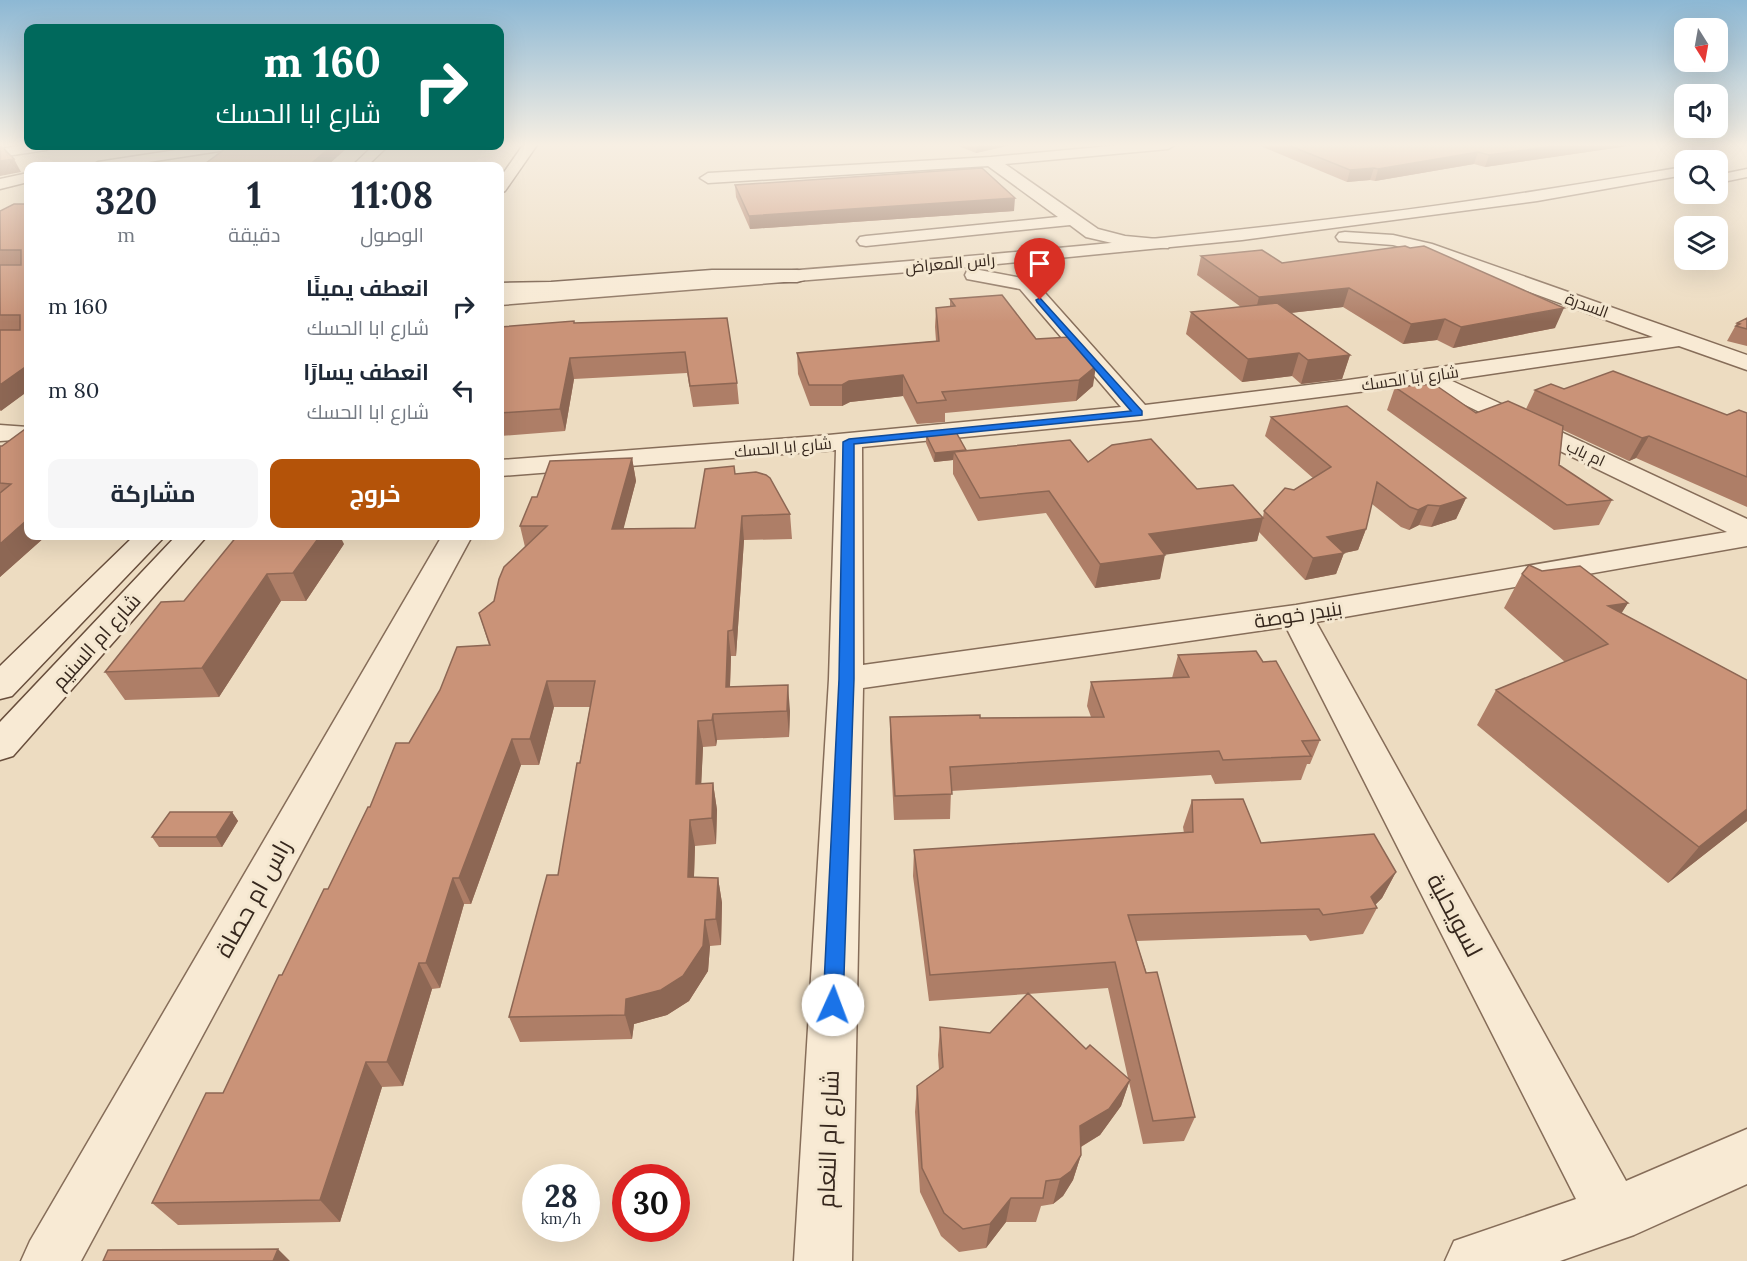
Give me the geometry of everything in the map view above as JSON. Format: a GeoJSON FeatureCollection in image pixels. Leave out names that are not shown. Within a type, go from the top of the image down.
{"type":"FeatureCollection","features":[{"type":"Feature","properties":{"kind":"street"},"geometry":{"type":"LineString","coordinates":[[1051,204],[1092,233],[1125,241],[1162,244]]}},
{"type":"Feature","properties":{"kind":"street","name":"راس المعراض"},"geometry":{"type":"LineString","coordinates":[[504,299],[1063,254],[1493,204]]}},
{"type":"Feature","properties":{"kind":"street","name":"راس المعراض"},"geometry":{"type":"LineString","coordinates":[[504,313],[1049,269],[1344,237],[1583,204]]}},
{"type":"Feature","properties":{"kind":"street"},"geometry":{"type":"LineString","coordinates":[[866,241],[1074,220]]}},
{"type":"Feature","properties":{"kind":"street"},"geometry":{"type":"LineString","coordinates":[[1426,248],[1416,235],[1419,230],[1429,226]]}},
{"type":"Feature","properties":{"kind":"street"},"geometry":{"type":"LineString","coordinates":[[1063,254],[1086,245],[1092,233]]}},
{"type":"Feature","properties":{"kind":"street","name":"السدرة"},"geometry":{"type":"LineString","coordinates":[[1344,237],[1393,240],[1426,248],[1747,363]]}},
{"type":"Feature","properties":{"kind":"street"},"geometry":{"type":"LineString","coordinates":[[1026,284],[1049,269]]}},
{"type":"Feature","properties":{"kind":"street"},"geometry":{"type":"LineString","coordinates":[[974,275],[1026,284],[1138,413]]}},
{"type":"Feature","properties":{"kind":"street"},"geometry":{"type":"LineString","coordinates":[[504,289],[551,288],[712,276],[797,276]]}},
{"type":"Feature","properties":{"kind":"street","name":"شارع ابا الحسك"},"geometry":{"type":"LineString","coordinates":[[504,468],[849,442],[1138,413],[1424,376],[1681,339]]}},
{"type":"Feature","properties":{"kind":"street","name":"ام باب"},"geometry":{"type":"LineString","coordinates":[[1424,376],[1747,530]]}},
{"type":"Feature","properties":{"kind":"street"},"geometry":{"type":"LineString","coordinates":[[0,450],[17,432]]}},
{"type":"Feature","properties":{"kind":"street","name":"شارع ام النعام"},"geometry":{"type":"LineString","coordinates":[[823,1261],[846,679],[849,442]]}},
{"type":"Feature","properties":{"kind":"street","name":"بنيدر خوصة"},"geometry":{"type":"LineString","coordinates":[[846,679],[1296,615],[1747,537]]}},
{"type":"Feature","properties":{"kind":"street","name":"شارع ام السنيم"},"geometry":{"type":"LineString","coordinates":[[0,687],[146,540]]}},
{"type":"Feature","properties":{"kind":"street","name":"شارع ام السنيم"},"geometry":{"type":"LineString","coordinates":[[0,746],[188,540]]}},
{"type":"Feature","properties":{"kind":"street","name":"راس ام حصاة"},"geometry":{"type":"LineString","coordinates":[[50,1261],[455,540]]}},
{"type":"Feature","properties":{"kind":"street","name":"لسويحلية"},"geometry":{"type":"LineString","coordinates":[[1296,615],[1614,1215]]}},
{"type":"Feature","properties":{"kind":"street"},"geometry":{"type":"LineString","coordinates":[[1474,1261],[1614,1215],[1747,1155]]}},
{"type":"Feature","properties":{"kind":"building"},"geometry":{"type":"Polygon","coordinates":[[[14,204],[24,204],[24,368],[0,385],[0,330],[20,330],[20,315],[0,315],[0,265],[21,265],[21,250],[0,250],[0,211],[14,204]]]}},
{"type":"Feature","properties":{"kind":"building"},"geometry":{"type":"Polygon","coordinates":[[[744,204],[929,204],[749,216],[744,204]]]}},
{"type":"Feature","properties":{"kind":"building"},"geometry":{"type":"Polygon","coordinates":[[[1405,246],[1410,248],[1424,246],[1564,308],[1461,327],[1445,319],[1411,324],[1349,288],[1259,297],[1201,256],[1262,250],[1282,263],[1405,246]]]}},
{"type":"Feature","properties":{"kind":"building"},"geometry":{"type":"Polygon","coordinates":[[[1002,295],[1036,339],[1070,337],[1096,366],[1079,380],[942,392],[946,400],[917,403],[903,375],[849,381],[842,385],[809,385],[797,353],[939,341],[936,308],[955,306],[950,299],[1002,295]]]}},
{"type":"Feature","properties":{"kind":"building"},"geometry":{"type":"Polygon","coordinates":[[[1277,303],[1350,355],[1308,360],[1299,353],[1248,359],[1191,312],[1277,303]]]}},
{"type":"Feature","properties":{"kind":"building"},"geometry":{"type":"Polygon","coordinates":[[[727,318],[737,383],[690,386],[685,352],[570,358],[560,409],[504,413],[504,327],[574,321],[574,323],[727,318]]]}},
{"type":"Feature","properties":{"kind":"building"},"geometry":{"type":"Polygon","coordinates":[[[1747,318],[1747,329],[1736,326],[1740,324],[1737,323],[1747,318]]]}},
{"type":"Feature","properties":{"kind":"building"},"geometry":{"type":"Polygon","coordinates":[[[1613,371],[1727,415],[1739,410],[1747,413],[1747,477],[1649,436],[1642,438],[1535,390],[1551,384],[1564,389],[1613,371]]]}},
{"type":"Feature","properties":{"kind":"building"},"geometry":{"type":"Polygon","coordinates":[[[1434,384],[1476,413],[1508,401],[1563,426],[1559,465],[1612,500],[1567,505],[1395,387],[1434,384]]]}},
{"type":"Feature","properties":{"kind":"building"},"geometry":{"type":"Polygon","coordinates":[[[1347,406],[1466,498],[1440,506],[1428,505],[1418,510],[1410,507],[1377,482],[1366,529],[1327,537],[1344,553],[1313,558],[1264,511],[1285,488],[1294,490],[1331,467],[1271,417],[1347,406]]]}},
{"type":"Feature","properties":{"kind":"building"},"geometry":{"type":"Polygon","coordinates":[[[24,430],[24,523],[0,544],[0,493],[11,484],[0,483],[0,446],[24,430]]]}},
{"type":"Feature","properties":{"kind":"building"},"geometry":{"type":"Polygon","coordinates":[[[956,432],[966,450],[935,453],[926,435],[956,432]]]}},
{"type":"Feature","properties":{"kind":"building"},"geometry":{"type":"Polygon","coordinates":[[[1151,439],[1197,489],[1233,485],[1263,518],[1149,534],[1165,555],[1100,564],[1049,491],[980,498],[954,452],[1070,440],[1088,462],[1112,445],[1151,439]]]}},
{"type":"Feature","properties":{"kind":"building"},"geometry":{"type":"Polygon","coordinates":[[[632,458],[612,529],[695,528],[705,469],[734,466],[735,474],[756,472],[770,478],[790,514],[742,516],[733,630],[728,631],[726,687],[788,685],[787,711],[713,714],[712,720],[698,721],[696,784],[713,783],[712,818],[690,820],[688,877],[718,878],[716,919],[705,920],[703,946],[683,976],[661,990],[626,999],[625,1015],[509,1017],[547,875],[558,875],[577,763],[580,763],[595,681],[547,681],[530,739],[512,739],[459,878],[453,878],[426,963],[419,963],[387,1062],[366,1062],[320,1200],[152,1203],[206,1093],[223,1093],[279,975],[282,975],[324,889],[328,889],[370,807],[396,743],[409,743],[440,690],[457,647],[490,645],[479,613],[494,601],[504,567],[547,526],[520,526],[532,497],[537,497],[550,461],[632,458]]]}},
{"type":"Feature","properties":{"kind":"building"},"geometry":{"type":"Polygon","coordinates":[[[234,540],[317,540],[293,573],[267,574],[202,668],[105,672],[161,602],[184,601],[234,540]]]}},
{"type":"Feature","properties":{"kind":"building"},"geometry":{"type":"Polygon","coordinates":[[[1529,565],[1542,571],[1580,566],[1628,603],[1608,606],[1747,680],[1747,809],[1699,847],[1496,690],[1608,644],[1522,574],[1529,565]]]}},
{"type":"Feature","properties":{"kind":"building"},"geometry":{"type":"Polygon","coordinates":[[[1256,651],[1263,662],[1276,661],[1320,740],[1302,741],[1311,756],[1223,760],[1219,751],[950,767],[952,794],[895,796],[890,717],[980,715],[980,718],[1104,717],[1091,682],[1189,677],[1178,655],[1256,651]]]}},
{"type":"Feature","properties":{"kind":"building"},"geometry":{"type":"Polygon","coordinates":[[[1243,799],[1261,843],[1374,834],[1396,872],[1371,897],[1377,908],[1323,915],[1319,909],[1128,915],[1146,973],[1157,972],[1195,1117],[1153,1121],[1115,962],[930,975],[914,850],[1193,832],[1192,800],[1243,799]]]}},
{"type":"Feature","properties":{"kind":"building"},"geometry":{"type":"Polygon","coordinates":[[[170,812],[232,812],[216,837],[152,837],[170,812]]]}},
{"type":"Feature","properties":{"kind":"building"},"geometry":{"type":"Polygon","coordinates":[[[1028,993],[1086,1049],[1090,1045],[1130,1080],[1109,1109],[1080,1126],[1081,1155],[1071,1171],[1060,1179],[1046,1181],[1043,1198],[1011,1198],[990,1224],[963,1229],[944,1213],[922,1168],[917,1086],[943,1067],[940,1027],[990,1033],[1028,993]]]}},
{"type":"Feature","properties":{"kind":"building"},"geometry":{"type":"Polygon","coordinates":[[[278,1249],[273,1261],[103,1261],[108,1250],[278,1249]]]}},
{"type":"Feature","properties":{"kind":"route"},"geometry":{"type":"LineString","coordinates":[[833,1005],[846,679],[849,442],[1138,413],[1040,300]]}}]}
